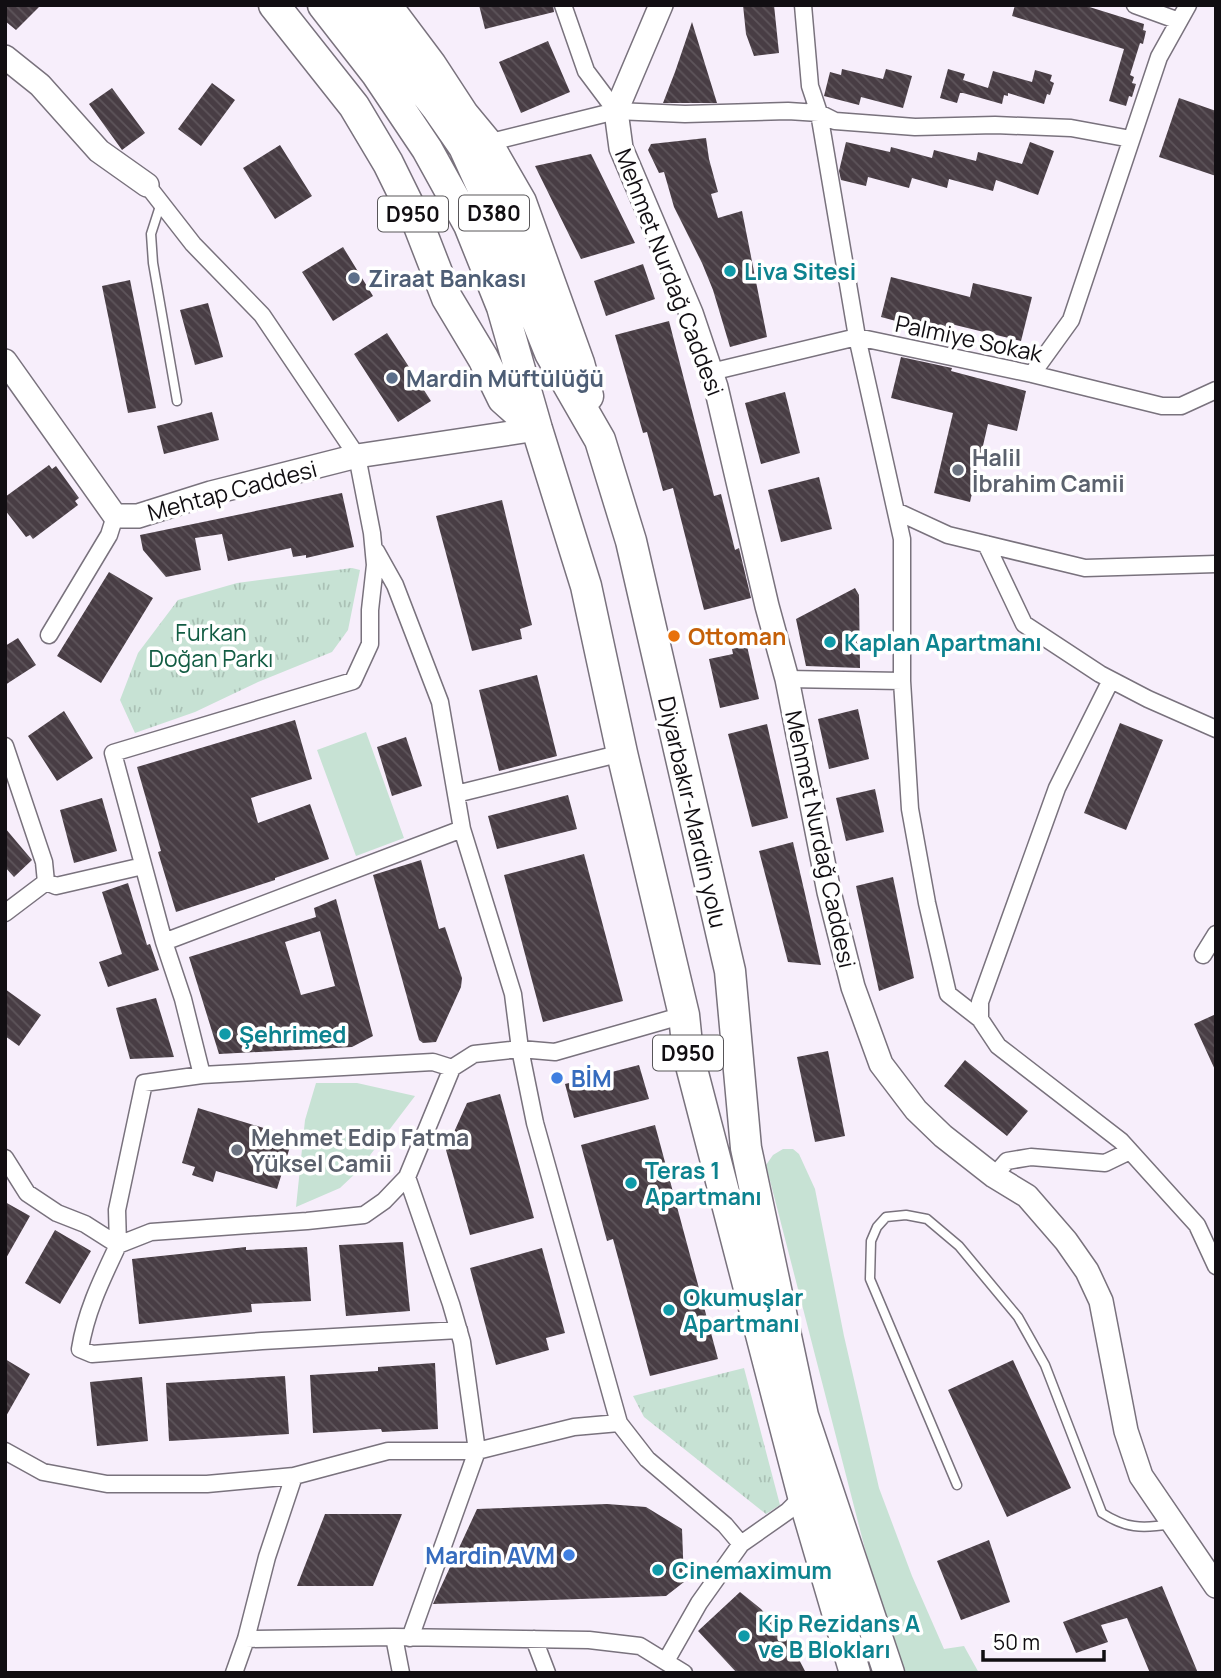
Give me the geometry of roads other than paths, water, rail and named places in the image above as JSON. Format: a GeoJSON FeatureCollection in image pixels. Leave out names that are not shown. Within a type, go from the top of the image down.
{"type":"FeatureCollection","features":[{"type":"Feature","properties":{"kind":"highway","name":"D950"},"geometry":{"type":"LineString","coordinates":[[274,5],[354,106],[388,163],[419,226],[447,298],[483,358],[503,399],[537,429],[586,586],[622,754],[684,1015],[688,1054],[803,1496],[855,1673]]}},
{"type":"Feature","properties":{"kind":"highway","name":"D380"},"geometry":{"type":"LineString","coordinates":[[323,5],[376,73],[427,149],[469,225],[502,307],[537,429]]}},
{"type":"Feature","properties":{"kind":"highway","name":"Diyarbakır-Mardin yolu"},"geometry":{"type":"LineString","coordinates":[[356,5],[464,147],[494,213],[550,353],[600,440],[631,541],[730,971],[746,1148],[803,1416],[889,1673]]}},
{"type":"Feature","properties":{"kind":"highway","name":"D950"},"geometry":{"type":"LineString","coordinates":[[386,5],[431,65],[463,114],[487,143],[521,202],[579,363],[600,440]]}},
{"type":"Feature","properties":{"kind":"street"},"geometry":{"type":"LineString","coordinates":[[563,5],[586,71],[616,111]]}},
{"type":"Feature","properties":{"kind":"street"},"geometry":{"type":"LineString","coordinates":[[616,111],[661,5]]}},
{"type":"Feature","properties":{"kind":"street"},"geometry":{"type":"LineString","coordinates":[[803,5],[810,86],[819,113],[857,337],[902,539],[902,681],[910,809],[927,903],[948,994],[980,1019],[998,1046],[1121,1141],[1197,1225],[1216,1266]]}},
{"type":"Feature","properties":{"kind":"street"},"geometry":{"type":"LineString","coordinates":[[1135,5],[1179,21]]}},
{"type":"Feature","properties":{"kind":"street"},"geometry":{"type":"LineString","coordinates":[[1032,374],[1071,320],[1158,57],[1188,5]]}},
{"type":"Feature","properties":{"kind":"street"},"geometry":{"type":"LineString","coordinates":[[5,57],[40,85],[99,152],[146,185],[193,244],[262,315],[357,456],[375,565],[370,610],[370,644],[353,681],[113,753],[142,866],[183,999],[202,1076]]}},
{"type":"Feature","properties":{"kind":"street"},"geometry":{"type":"LineString","coordinates":[[487,143],[616,111],[685,114],[788,111],[819,113],[835,121],[915,127],[995,125],[1071,128],[1131,139]]}},
{"type":"Feature","properties":{"kind":"street","name":"Mehmet Nurdağ Caddesi"},"geometry":{"type":"LineString","coordinates":[[616,111],[621,148],[691,313],[719,400],[787,679],[828,892],[853,987],[881,1065],[916,1110],[943,1136],[1027,1196],[1066,1241],[1087,1271],[1101,1301],[1126,1431],[1142,1476],[1216,1586]]}},
{"type":"Feature","properties":{"kind":"street","name":"Palmiye Sokak"},"geometry":{"type":"LineString","coordinates":[[710,372],[857,337],[1032,374],[1162,406],[1181,406],[1216,390]]}},
{"type":"Feature","properties":{"kind":"street","name":"Mehtap Caddesi"},"geometry":{"type":"LineString","coordinates":[[5,361],[115,516],[138,516],[211,493],[357,456],[537,429]]}},
{"type":"Feature","properties":{"kind":"street"},"geometry":{"type":"LineString","coordinates":[[896,511],[948,535],[1085,568],[1216,564]]}},
{"type":"Feature","properties":{"kind":"street"},"geometry":{"type":"LineString","coordinates":[[49,635],[109,535],[115,516]]}},
{"type":"Feature","properties":{"kind":"street"},"geometry":{"type":"LineString","coordinates":[[986,544],[1024,624],[1111,680],[1216,729]]}},
{"type":"Feature","properties":{"kind":"street"},"geometry":{"type":"LineString","coordinates":[[374,547],[396,585],[440,702],[462,829],[513,994],[520,1049],[535,1123],[619,1423],[647,1459],[725,1525],[741,1544]]}},
{"type":"Feature","properties":{"kind":"street"},"geometry":{"type":"LineString","coordinates":[[787,679],[902,681]]}},
{"type":"Feature","properties":{"kind":"street"},"geometry":{"type":"LineString","coordinates":[[980,1019],[980,1002],[1057,788],[1111,680]]}},
{"type":"Feature","properties":{"kind":"street"},"geometry":{"type":"LineString","coordinates":[[5,746],[44,862],[46,882]]}},
{"type":"Feature","properties":{"kind":"street"},"geometry":{"type":"LineString","coordinates":[[456,794],[622,754]]}},
{"type":"Feature","properties":{"kind":"street"},"geometry":{"type":"LineString","coordinates":[[164,942],[462,829]]}},
{"type":"Feature","properties":{"kind":"street"},"geometry":{"type":"LineString","coordinates":[[46,882],[56,886],[142,866]]}},
{"type":"Feature","properties":{"kind":"street"},"geometry":{"type":"LineString","coordinates":[[5,913],[46,882]]}},
{"type":"Feature","properties":{"kind":"street"},"geometry":{"type":"LineString","coordinates":[[1203,955],[1216,934]]}},
{"type":"Feature","properties":{"kind":"street"},"geometry":{"type":"LineString","coordinates":[[118,1245],[151,1233],[307,1222],[364,1214],[384,1201],[407,1177],[452,1068],[474,1054],[520,1049],[555,1052],[684,1015]]}},
{"type":"Feature","properties":{"kind":"street"},"geometry":{"type":"LineString","coordinates":[[452,1068],[433,1062],[202,1076],[144,1083],[117,1210],[118,1245],[95,1293],[83,1327],[80,1349],[92,1354],[459,1330]]}},
{"type":"Feature","properties":{"kind":"street"},"geometry":{"type":"LineString","coordinates":[[994,1175],[1007,1161],[1031,1157],[1105,1163],[1130,1151]]}},
{"type":"Feature","properties":{"kind":"street"},"geometry":{"type":"LineString","coordinates":[[5,1158],[27,1193],[57,1213],[85,1224],[118,1245]]}},
{"type":"Feature","properties":{"kind":"street"},"geometry":{"type":"LineString","coordinates":[[401,1673],[402,1637],[477,1451],[459,1330],[407,1177]]}},
{"type":"Feature","properties":{"kind":"street"},"geometry":{"type":"LineString","coordinates":[[5,1451],[43,1472],[107,1484],[206,1484],[294,1476],[388,1451],[477,1451],[574,1427],[619,1423]]}},
{"type":"Feature","properties":{"kind":"street"},"geometry":{"type":"LineString","coordinates":[[234,1673],[294,1476]]}},
{"type":"Feature","properties":{"kind":"street"},"geometry":{"type":"LineString","coordinates":[[666,1661],[699,1603],[741,1544],[788,1511],[803,1496]]}},
{"type":"Feature","properties":{"kind":"street"},"geometry":{"type":"LineString","coordinates":[[246,1639],[402,1637],[589,1640],[640,1646],[684,1673]]}},
{"type":"Feature","properties":{"kind":"street"},"geometry":{"type":"LineString","coordinates":[[534,1639],[547,1673]]}},
{"type":"Feature","properties":{"kind":"lane"},"geometry":{"type":"LineString","coordinates":[[161,203],[151,234],[153,263],[177,401]]}},
{"type":"Feature","properties":{"kind":"lane"},"geometry":{"type":"LineString","coordinates":[[957,1485],[870,1279],[871,1241],[877,1227],[887,1217],[906,1214],[927,1219],[959,1246],[1018,1317],[1045,1365],[1101,1513],[1117,1523],[1132,1527],[1173,1524]]}},
{"type":"Feature","properties":{"kind":"place","name":"Liva Sitesi"},"geometry":{"type":"Point","coordinates":[730,271]}},
{"type":"Feature","properties":{"kind":"place","name":"Ziraat Bankası"},"geometry":{"type":"Point","coordinates":[354,278]}},
{"type":"Feature","properties":{"kind":"place","name":"Mardin Müftülüğü"},"geometry":{"type":"Point","coordinates":[392,378]}},
{"type":"Feature","properties":{"kind":"place","name":"Halil İbrahim Camii"},"geometry":{"type":"Point","coordinates":[958,470]}},
{"type":"Feature","properties":{"kind":"place","name":"Ottoman"},"geometry":{"type":"Point","coordinates":[674,636]}},
{"type":"Feature","properties":{"kind":"place","name":"Kaplan Apartmanı"},"geometry":{"type":"Point","coordinates":[830,642]}},
{"type":"Feature","properties":{"kind":"place","name":"Şehrimed"},"geometry":{"type":"Point","coordinates":[225,1034]}},
{"type":"Feature","properties":{"kind":"place","name":"BİM"},"geometry":{"type":"Point","coordinates":[557,1078]}},
{"type":"Feature","properties":{"kind":"place","name":"Mehmet Edip Fatma Yüksel Camii"},"geometry":{"type":"Point","coordinates":[237,1150]}},
{"type":"Feature","properties":{"kind":"place","name":"Teras 1 Apartmanı"},"geometry":{"type":"Point","coordinates":[631,1183]}},
{"type":"Feature","properties":{"kind":"place","name":"Okumuşlar Apartmanı"},"geometry":{"type":"Point","coordinates":[669,1310]}},
{"type":"Feature","properties":{"kind":"place","name":"Mardin AVM"},"geometry":{"type":"Point","coordinates":[569,1555]}},
{"type":"Feature","properties":{"kind":"place","name":"Cinemaximum"},"geometry":{"type":"Point","coordinates":[658,1570]}},
{"type":"Feature","properties":{"kind":"place","name":"Kip Rezidans A ve B Blokları"},"geometry":{"type":"Point","coordinates":[744,1636]}},
{"type":"Feature","properties":{"kind":"park label","name":"Furkan Doğan Parkı"},"geometry":{"type":"Point","coordinates":[211,645]}}]}
